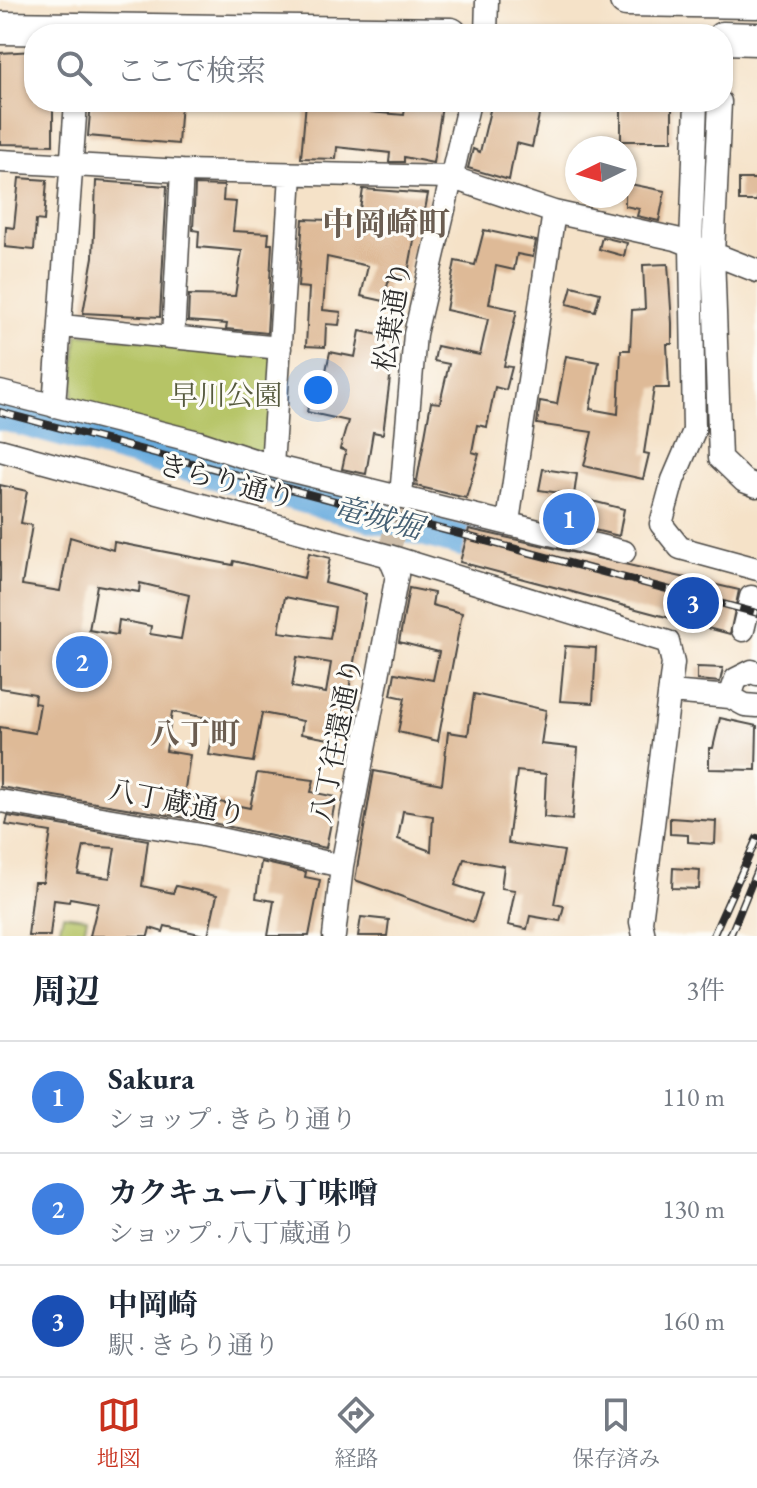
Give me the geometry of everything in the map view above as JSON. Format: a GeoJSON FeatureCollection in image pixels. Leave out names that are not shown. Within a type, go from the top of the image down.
{"type":"FeatureCollection","features":[{"type":"Feature","properties":{"kind":"highway"},"geometry":{"type":"LineString","coordinates":[[626,0],[736,1]]}},
{"type":"Feature","properties":{"kind":"highway"},"geometry":{"type":"LineString","coordinates":[[0,28],[24,29]]}},
{"type":"Feature","properties":{"kind":"highway"},"geometry":{"type":"LineString","coordinates":[[733,38],[757,39]]}},
{"type":"Feature","properties":{"kind":"street"},"geometry":{"type":"LineString","coordinates":[[486,24],[487,0]]}},
{"type":"Feature","properties":{"kind":"street"},"geometry":{"type":"LineString","coordinates":[[720,24],[736,1]]}},
{"type":"Feature","properties":{"kind":"street"},"geometry":{"type":"LineString","coordinates":[[54,406],[75,112]]}},
{"type":"Feature","properties":{"kind":"street","name":"松葉通り"},"geometry":{"type":"LineString","coordinates":[[401,496],[415,334],[466,112]]}},
{"type":"Feature","properties":{"kind":"street"},"geometry":{"type":"LineString","coordinates":[[696,112],[691,246],[694,431],[673,480],[661,524],[680,548],[757,569]]}},
{"type":"Feature","properties":{"kind":"street"},"geometry":{"type":"LineString","coordinates":[[720,112],[713,254],[720,458],[744,481],[757,486]]}},
{"type":"Feature","properties":{"kind":"street"},"geometry":{"type":"LineString","coordinates":[[0,161],[291,175],[450,177],[554,212],[676,239],[757,271]]}},
{"type":"Feature","properties":{"kind":"street"},"geometry":{"type":"LineString","coordinates":[[173,337],[182,171]]}},
{"type":"Feature","properties":{"kind":"street"},"geometry":{"type":"LineString","coordinates":[[272,466],[291,175]]}},
{"type":"Feature","properties":{"kind":"street"},"geometry":{"type":"LineString","coordinates":[[508,522],[554,212]]}},
{"type":"Feature","properties":{"kind":"street"},"geometry":{"type":"LineString","coordinates":[[62,326],[280,348]]}},
{"type":"Feature","properties":{"kind":"street"},"geometry":{"type":"LineString","coordinates":[[0,392],[198,442],[272,466],[624,552]]}},
{"type":"Feature","properties":{"kind":"street","name":"きらり通り"},"geometry":{"type":"LineString","coordinates":[[0,450],[389,556],[668,642],[673,663],[670,692]]}},
{"type":"Feature","properties":{"kind":"street","name":"八丁往還通り"},"geometry":{"type":"LineString","coordinates":[[334,936],[342,866],[397,575],[389,556]]}},
{"type":"Feature","properties":{"kind":"street"},"geometry":{"type":"LineString","coordinates":[[743,630],[751,597]]}},
{"type":"Feature","properties":{"kind":"street"},"geometry":{"type":"LineString","coordinates":[[730,697],[736,679],[752,671],[757,674]]}},
{"type":"Feature","properties":{"kind":"street"},"geometry":{"type":"LineString","coordinates":[[644,936],[641,922],[670,692],[730,697],[745,705],[757,706]]}},
{"type":"Feature","properties":{"kind":"street","name":"八丁蔵通り"},"geometry":{"type":"LineString","coordinates":[[2,808],[202,835],[342,866]]}},
{"type":"Feature","properties":{"kind":"green space","name":"早川公園"},"geometry":{"type":"Polygon","coordinates":[[[77,334],[276,352],[270,454],[72,404],[77,334]]]}},
{"type":"Feature","properties":{"kind":"green space"},"geometry":{"type":"Polygon","coordinates":[[[63,915],[87,918],[83,936],[58,936],[63,915]]]}},
{"type":"Feature","properties":{"kind":"building"},"geometry":{"type":"Polygon","coordinates":[[[24,52],[24,112],[53,112],[53,145],[0,144],[0,53],[24,52]]]}},
{"type":"Feature","properties":{"kind":"building"},"geometry":{"type":"Polygon","coordinates":[[[90,112],[180,112],[178,144],[88,136],[90,112]]]}},
{"type":"Feature","properties":{"kind":"building"},"geometry":{"type":"Polygon","coordinates":[[[305,112],[404,115],[404,112],[441,112],[433,163],[404,157],[404,162],[389,162],[390,153],[337,147],[336,159],[301,158],[305,112]]]}},
{"type":"Feature","properties":{"kind":"building"},"geometry":{"type":"Polygon","coordinates":[[[490,112],[540,112],[532,147],[516,143],[509,180],[468,168],[473,149],[480,152],[490,112]]]}},
{"type":"Feature","properties":{"kind":"building"},"geometry":{"type":"Polygon","coordinates":[[[621,112],[672,112],[672,141],[637,141],[637,136],[621,136],[621,112]]]}},
{"type":"Feature","properties":{"kind":"building"},"geometry":{"type":"Polygon","coordinates":[[[19,178],[47,180],[44,221],[36,220],[34,250],[5,247],[6,227],[14,228],[19,178]]]}},
{"type":"Feature","properties":{"kind":"building"},"geometry":{"type":"Polygon","coordinates":[[[739,179],[757,179],[757,201],[739,201],[739,179]]]}},
{"type":"Feature","properties":{"kind":"building"},"geometry":{"type":"Polygon","coordinates":[[[96,181],[167,186],[160,317],[83,313],[93,257],[96,181]]]}},
{"type":"Feature","properties":{"kind":"building"},"geometry":{"type":"Polygon","coordinates":[[[195,185],[224,186],[223,201],[236,202],[233,231],[269,233],[268,244],[272,244],[267,333],[226,329],[227,324],[188,321],[189,295],[235,296],[242,251],[198,247],[199,231],[193,230],[195,185]]]}},
{"type":"Feature","properties":{"kind":"building"},"geometry":{"type":"Polygon","coordinates":[[[637,185],[665,191],[659,221],[637,216],[639,209],[634,208],[637,208],[637,185]]]}},
{"type":"Feature","properties":{"kind":"building"},"geometry":{"type":"Polygon","coordinates":[[[363,189],[428,194],[422,226],[417,225],[407,278],[390,274],[384,301],[361,296],[368,266],[327,257],[323,310],[341,312],[339,325],[326,324],[325,347],[306,346],[309,288],[298,287],[303,219],[328,220],[328,214],[359,216],[363,189]]]}},
{"type":"Feature","properties":{"kind":"building"},"geometry":{"type":"Polygon","coordinates":[[[484,230],[536,241],[533,257],[517,254],[514,270],[496,266],[489,304],[517,310],[504,366],[512,367],[506,390],[495,387],[487,427],[477,425],[472,452],[479,454],[466,498],[416,486],[431,402],[440,403],[449,364],[434,361],[437,346],[480,355],[488,319],[446,310],[455,261],[475,265],[484,230]]]}},
{"type":"Feature","properties":{"kind":"building"},"geometry":{"type":"Polygon","coordinates":[[[602,237],[627,243],[624,256],[599,249],[602,237]]]}},
{"type":"Feature","properties":{"kind":"building"},"geometry":{"type":"Polygon","coordinates":[[[668,264],[672,323],[672,344],[667,344],[669,388],[654,388],[644,453],[649,454],[643,479],[584,466],[592,432],[537,424],[540,401],[557,404],[566,356],[599,362],[590,409],[618,414],[621,350],[630,350],[632,310],[645,309],[643,265],[668,264]]]}},
{"type":"Feature","properties":{"kind":"building"},"geometry":{"type":"Polygon","coordinates":[[[572,286],[600,293],[595,311],[567,304],[572,286]]]}},
{"type":"Feature","properties":{"kind":"building"},"geometry":{"type":"Polygon","coordinates":[[[360,331],[395,338],[383,434],[373,432],[366,474],[342,469],[346,451],[340,449],[348,421],[307,412],[310,397],[320,399],[330,352],[355,357],[360,331]]]}},
{"type":"Feature","properties":{"kind":"building"},"geometry":{"type":"Polygon","coordinates":[[[543,469],[577,474],[574,495],[539,490],[543,469]]]}},
{"type":"Feature","properties":{"kind":"building"},"geometry":{"type":"Polygon","coordinates":[[[0,485],[27,491],[21,523],[32,525],[22,585],[60,591],[70,537],[113,550],[114,542],[233,565],[234,561],[304,578],[309,553],[330,558],[325,583],[366,594],[340,741],[301,734],[303,721],[262,713],[253,762],[209,755],[215,719],[172,712],[166,751],[190,755],[184,795],[250,808],[257,773],[314,780],[311,792],[336,797],[326,848],[204,821],[0,787],[0,727],[35,733],[40,704],[34,703],[35,694],[0,688],[0,485]],[[140,583],[139,592],[97,585],[89,630],[117,635],[119,620],[151,626],[150,634],[181,639],[189,595],[140,583]],[[285,597],[279,632],[330,639],[335,607],[285,597]],[[297,657],[292,687],[326,693],[331,663],[297,657]]]}},
{"type":"Feature","properties":{"kind":"building"},"geometry":{"type":"Polygon","coordinates":[[[568,495],[624,509],[619,536],[561,522],[568,495]]]}},
{"type":"Feature","properties":{"kind":"building"},"geometry":{"type":"Polygon","coordinates":[[[469,529],[739,590],[730,634],[460,562],[469,529]]]}},
{"type":"Feature","properties":{"kind":"building"},"geometry":{"type":"Polygon","coordinates":[[[409,588],[434,593],[432,605],[462,613],[438,741],[398,732],[405,698],[391,695],[395,673],[433,680],[439,652],[399,642],[409,588]]]}},
{"type":"Feature","properties":{"kind":"building"},"geometry":{"type":"Polygon","coordinates":[[[565,646],[596,648],[593,703],[560,701],[565,646]]]}},
{"type":"Feature","properties":{"kind":"building"},"geometry":{"type":"Polygon","coordinates":[[[697,667],[723,668],[720,682],[697,680],[697,667]]]}},
{"type":"Feature","properties":{"kind":"building"},"geometry":{"type":"Polygon","coordinates":[[[474,694],[546,710],[541,744],[578,748],[572,820],[544,817],[546,774],[517,771],[508,843],[564,851],[554,904],[564,906],[560,921],[530,916],[527,929],[508,925],[515,890],[501,888],[504,866],[464,859],[455,885],[482,894],[473,922],[355,880],[374,771],[442,784],[448,732],[468,735],[474,694]],[[403,811],[398,839],[431,851],[433,816],[403,811]]]}},
{"type":"Feature","properties":{"kind":"building"},"geometry":{"type":"Polygon","coordinates":[[[720,718],[757,726],[756,770],[709,769],[709,748],[713,748],[720,718]]]}},
{"type":"Feature","properties":{"kind":"building"},"geometry":{"type":"Polygon","coordinates":[[[8,816],[148,840],[142,886],[173,893],[176,886],[217,895],[208,936],[165,926],[163,932],[150,928],[148,936],[90,936],[98,903],[70,898],[69,902],[54,900],[50,936],[28,936],[34,882],[43,882],[51,832],[6,825],[8,816]],[[84,846],[78,874],[110,878],[115,848],[84,846]]]}},
{"type":"Feature","properties":{"kind":"building"},"geometry":{"type":"Polygon","coordinates":[[[670,818],[716,821],[715,844],[688,842],[688,835],[670,834],[670,818]]]}},
{"type":"Feature","properties":{"kind":"building"},"geometry":{"type":"Polygon","coordinates":[[[261,862],[306,872],[305,877],[320,880],[309,936],[268,936],[274,901],[256,898],[261,862]]]}},
{"type":"Feature","properties":{"kind":"building"},"geometry":{"type":"Polygon","coordinates":[[[673,868],[700,870],[699,889],[672,888],[673,868]]]}},
{"type":"Feature","properties":{"kind":"building"},"geometry":{"type":"Polygon","coordinates":[[[361,917],[389,920],[387,936],[358,936],[361,917]]]}},
{"type":"Feature","properties":{"kind":"waterway","name":"竜城堀"},"geometry":{"type":"LineString","coordinates":[[0,414],[506,553]]}},
{"type":"Feature","properties":{"kind":"tunnel"},"geometry":{"type":"LineString","coordinates":[[389,556],[401,496]]}},
{"type":"Feature","properties":{"kind":"railway"},"geometry":{"type":"LineString","coordinates":[[0,412],[757,613]]}},
{"type":"Feature","properties":{"kind":"railway"},"geometry":{"type":"LineString","coordinates":[[713,936],[757,838]]}},
{"type":"Feature","properties":{"kind":"railway"},"geometry":{"type":"LineString","coordinates":[[730,936],[757,870]]}},
{"type":"Feature","properties":{"kind":"place","name":"Sakura"},"geometry":{"type":"Point","coordinates":[569,519]}},
{"type":"Feature","properties":{"kind":"place","name":"中岡崎"},"geometry":{"type":"Point","coordinates":[693,603]}},
{"type":"Feature","properties":{"kind":"place","name":"カクキュー八丁味噌"},"geometry":{"type":"Point","coordinates":[82,662]}},
{"type":"Feature","properties":{"kind":"district","name":"中岡崎町"},"geometry":{"type":"Point","coordinates":[386,224]}},
{"type":"Feature","properties":{"kind":"district","name":"八丁町"},"geometry":{"type":"Point","coordinates":[195,733]}}]}
